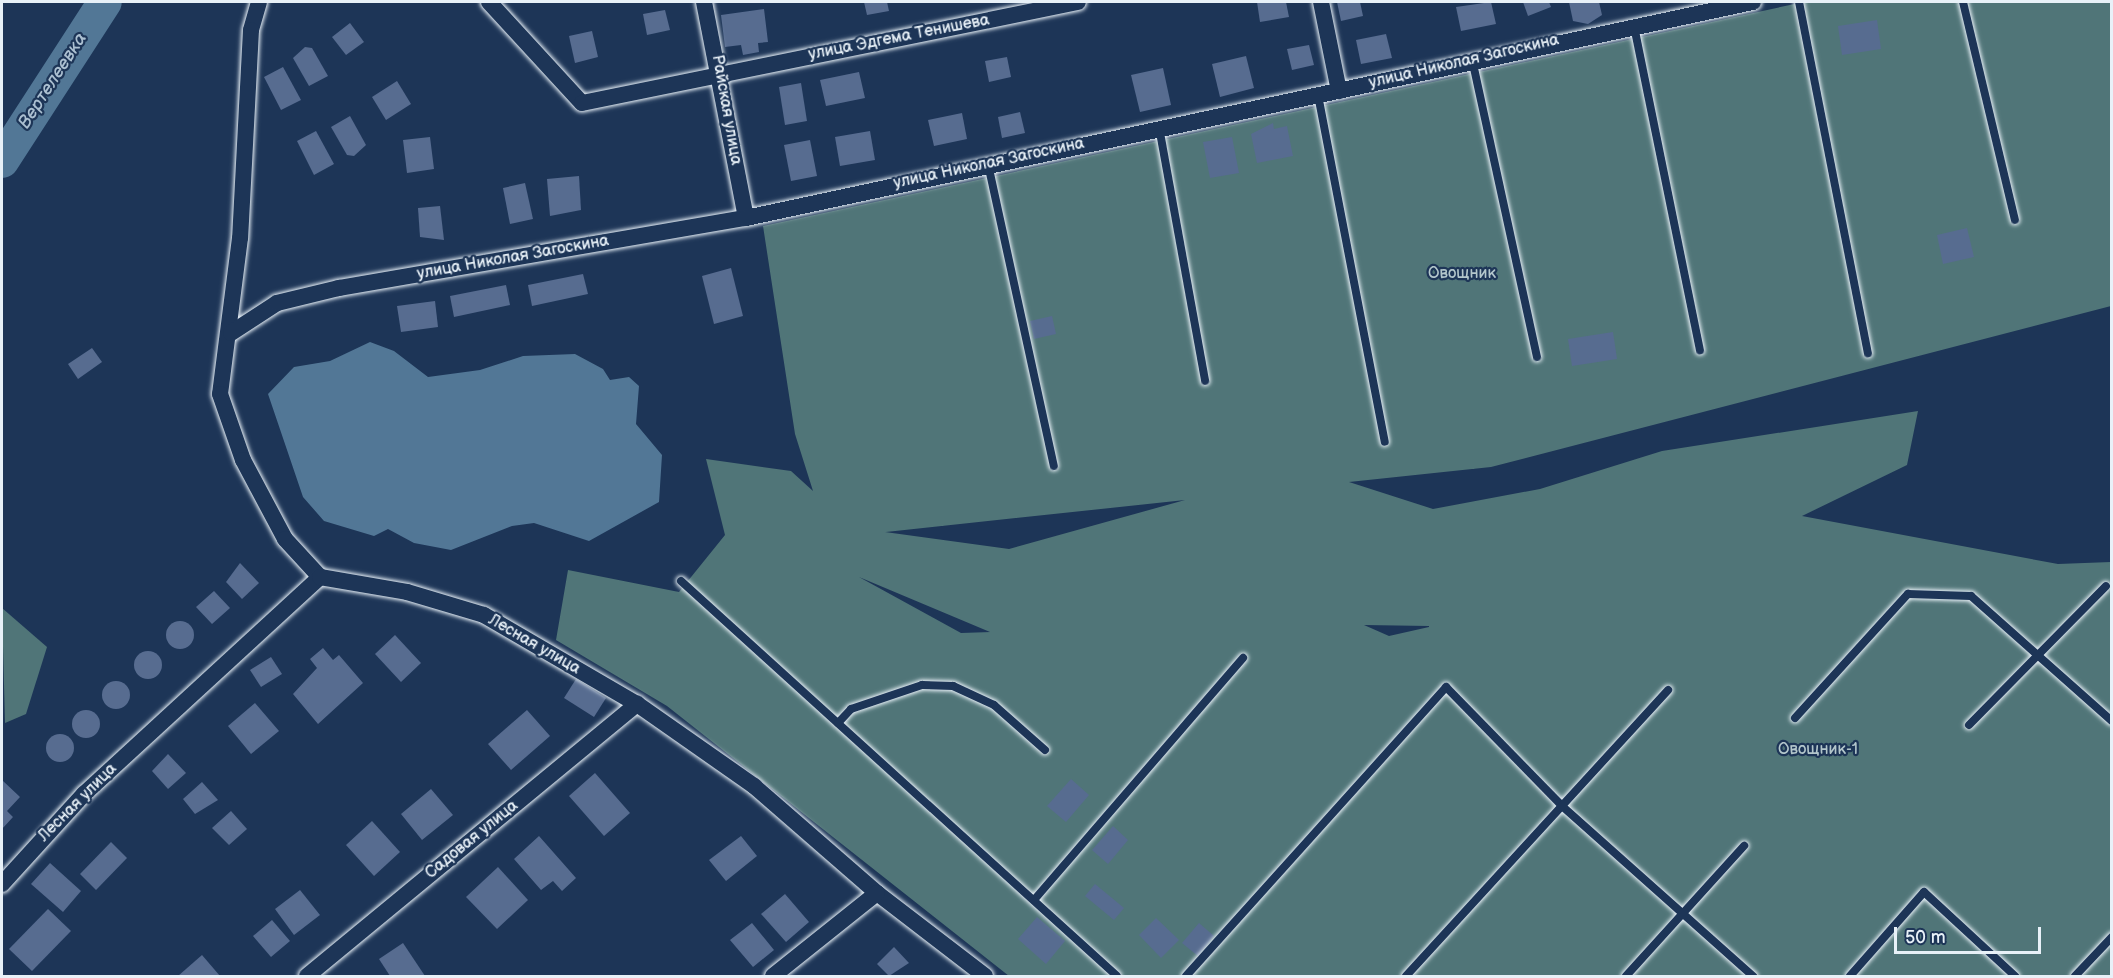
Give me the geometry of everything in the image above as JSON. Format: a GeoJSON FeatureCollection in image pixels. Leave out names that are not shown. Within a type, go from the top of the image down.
{"type":"FeatureCollection","features":[{"type":"Feature","properties":{"kind":"street"},"geometry":{"type":"LineString","coordinates":[[259,2],[251,30],[231,333],[220,363],[220,394],[243,460],[285,539],[320,578]]}},
{"type":"Feature","properties":{"kind":"street","name":"улица Эдгема Тенишева"},"geometry":{"type":"LineString","coordinates":[[489,2],[582,103],[1078,2]]}},
{"type":"Feature","properties":{"kind":"street","name":"Райская улица"},"geometry":{"type":"LineString","coordinates":[[704,2],[721,74],[746,218]]}},
{"type":"Feature","properties":{"kind":"street"},"geometry":{"type":"LineString","coordinates":[[1321,2],[1340,91]]}},
{"type":"Feature","properties":{"kind":"street","name":"улица Николая Загоскина"},"geometry":{"type":"LineString","coordinates":[[231,333],[277,303],[339,288],[746,218],[1158,127],[1340,91],[1472,59],[1753,2]]}},
{"type":"Feature","properties":{"kind":"street","name":"Лесная улица"},"geometry":{"type":"LineString","coordinates":[[2,884],[84,794],[320,578],[407,592],[484,615],[637,704],[754,786],[876,893],[985,976]]}},
{"type":"Feature","properties":{"kind":"street","name":"Садовая улица"},"geometry":{"type":"LineString","coordinates":[[307,976],[637,704]]}},
{"type":"Feature","properties":{"kind":"street"},"geometry":{"type":"LineString","coordinates":[[773,976],[876,893]]}},
{"type":"Feature","properties":{"kind":"lane"},"geometry":{"type":"LineString","coordinates":[[1799,2],[1868,353]]}},
{"type":"Feature","properties":{"kind":"lane"},"geometry":{"type":"LineString","coordinates":[[1963,2],[2015,220]]}},
{"type":"Feature","properties":{"kind":"lane"},"geometry":{"type":"LineString","coordinates":[[1634,26],[1700,350]]}},
{"type":"Feature","properties":{"kind":"lane"},"geometry":{"type":"LineString","coordinates":[[1472,59],[1537,357]]}},
{"type":"Feature","properties":{"kind":"lane"},"geometry":{"type":"LineString","coordinates":[[1318,94],[1385,442]]}},
{"type":"Feature","properties":{"kind":"lane"},"geometry":{"type":"LineString","coordinates":[[1158,127],[1205,381]]}},
{"type":"Feature","properties":{"kind":"lane"},"geometry":{"type":"LineString","coordinates":[[988,164],[1054,466]]}},
{"type":"Feature","properties":{"kind":"lane"},"geometry":{"type":"LineString","coordinates":[[681,581],[1117,976]]}},
{"type":"Feature","properties":{"kind":"lane"},"geometry":{"type":"LineString","coordinates":[[1969,725],[2106,586]]}},
{"type":"Feature","properties":{"kind":"lane"},"geometry":{"type":"LineString","coordinates":[[1795,718],[1908,594],[1971,596],[2112,721]]}},
{"type":"Feature","properties":{"kind":"lane"},"geometry":{"type":"LineString","coordinates":[[1034,900],[1243,658]]}},
{"type":"Feature","properties":{"kind":"lane"},"geometry":{"type":"LineString","coordinates":[[838,723],[851,709],[922,685],[953,686],[994,705],[1045,750]]}},
{"type":"Feature","properties":{"kind":"lane"},"geometry":{"type":"LineString","coordinates":[[1186,976],[1446,687],[1562,806],[1753,976]]}},
{"type":"Feature","properties":{"kind":"lane"},"geometry":{"type":"LineString","coordinates":[[1406,976],[1668,690]]}},
{"type":"Feature","properties":{"kind":"lane"},"geometry":{"type":"LineString","coordinates":[[1626,976],[1744,846]]}},
{"type":"Feature","properties":{"kind":"lane"},"geometry":{"type":"LineString","coordinates":[[1850,976],[1924,892],[2015,976]]}},
{"type":"Feature","properties":{"kind":"lane"},"geometry":{"type":"LineString","coordinates":[[2075,976],[2112,937]]}},
{"type":"Feature","properties":{"kind":"green space"},"geometry":{"type":"Polygon","coordinates":[[[1804,2],[2111,2],[2111,306],[1491,467],[1349,482],[1433,509],[1540,489],[1662,451],[1918,411],[1907,465],[1802,516],[2058,564],[2111,562],[2111,976],[1009,976],[667,706],[556,640],[568,570],[679,592],[725,535],[706,459],[791,471],[813,491],[795,434],[763,226],[1804,2]],[[1185,500],[886,532],[885,532],[1009,549],[1185,500]],[[859,577],[961,633],[991,632],[859,577]],[[1364,625],[1389,636],[1429,627],[1429,626],[1364,625]]]}},
{"type":"Feature","properties":{"kind":"green space"},"geometry":{"type":"Polygon","coordinates":[[[2,608],[47,647],[26,714],[5,723],[2,608]]]}},
{"type":"Feature","properties":{"kind":"water"},"geometry":{"type":"Polygon","coordinates":[[[370,342],[394,351],[428,377],[480,370],[523,356],[575,354],[603,369],[610,380],[629,377],[639,386],[636,424],[662,455],[659,502],[589,541],[534,523],[512,526],[451,550],[414,543],[388,529],[374,536],[324,521],[303,497],[268,394],[294,367],[330,361],[370,342]]]}},
{"type":"Feature","properties":{"kind":"building"},"geometry":{"type":"Polygon","coordinates":[[[864,2],[887,2],[889,11],[867,15],[864,2]]]}},
{"type":"Feature","properties":{"kind":"building"},"geometry":{"type":"Polygon","coordinates":[[[1257,2],[1286,2],[1289,17],[1260,22],[1257,2]]]}},
{"type":"Feature","properties":{"kind":"building"},"geometry":{"type":"Polygon","coordinates":[[[1337,2],[1360,2],[1363,16],[1341,21],[1337,2]]]}},
{"type":"Feature","properties":{"kind":"building"},"geometry":{"type":"Polygon","coordinates":[[[1491,2],[1496,24],[1461,31],[1456,7],[1491,2]]]}},
{"type":"Feature","properties":{"kind":"building"},"geometry":{"type":"Polygon","coordinates":[[[1523,2],[1549,2],[1551,7],[1528,16],[1523,2]]]}},
{"type":"Feature","properties":{"kind":"building"},"geometry":{"type":"Polygon","coordinates":[[[1569,2],[1599,2],[1602,15],[1588,24],[1573,21],[1569,2]]]}},
{"type":"Feature","properties":{"kind":"building"},"geometry":{"type":"Polygon","coordinates":[[[764,9],[768,42],[758,43],[759,52],[743,55],[741,45],[725,47],[721,15],[764,9]]]}},
{"type":"Feature","properties":{"kind":"building"},"geometry":{"type":"Polygon","coordinates":[[[665,10],[670,30],[647,35],[643,14],[665,10]]]}},
{"type":"Feature","properties":{"kind":"building"},"geometry":{"type":"Polygon","coordinates":[[[1877,20],[1881,49],[1842,55],[1838,26],[1877,20]]]}},
{"type":"Feature","properties":{"kind":"building"},"geometry":{"type":"Polygon","coordinates":[[[350,23],[364,42],[346,55],[332,37],[350,23]]]}},
{"type":"Feature","properties":{"kind":"building"},"geometry":{"type":"Polygon","coordinates":[[[592,31],[598,57],[575,63],[569,36],[592,31]]]}},
{"type":"Feature","properties":{"kind":"building"},"geometry":{"type":"Polygon","coordinates":[[[1386,34],[1392,58],[1361,64],[1356,40],[1386,34]]]}},
{"type":"Feature","properties":{"kind":"building"},"geometry":{"type":"Polygon","coordinates":[[[1309,45],[1314,65],[1292,70],[1287,49],[1309,45]]]}},
{"type":"Feature","properties":{"kind":"building"},"geometry":{"type":"Polygon","coordinates":[[[305,47],[312,48],[328,76],[309,86],[293,58],[305,47]]]}},
{"type":"Feature","properties":{"kind":"building"},"geometry":{"type":"Polygon","coordinates":[[[1246,56],[1254,88],[1220,97],[1212,64],[1246,56]]]}},
{"type":"Feature","properties":{"kind":"building"},"geometry":{"type":"Polygon","coordinates":[[[1007,57],[1011,77],[989,82],[985,61],[1007,57]]]}},
{"type":"Feature","properties":{"kind":"building"},"geometry":{"type":"Polygon","coordinates":[[[283,67],[301,100],[281,110],[264,77],[283,67]]]}},
{"type":"Feature","properties":{"kind":"building"},"geometry":{"type":"Polygon","coordinates":[[[1163,68],[1171,105],[1140,112],[1131,75],[1163,68]]]}},
{"type":"Feature","properties":{"kind":"building"},"geometry":{"type":"Polygon","coordinates":[[[859,72],[865,98],[826,106],[820,80],[859,72]]]}},
{"type":"Feature","properties":{"kind":"building"},"geometry":{"type":"Polygon","coordinates":[[[397,81],[411,104],[386,120],[372,97],[397,81]]]}},
{"type":"Feature","properties":{"kind":"building"},"geometry":{"type":"Polygon","coordinates":[[[801,83],[807,121],[785,125],[779,87],[801,83]]]}},
{"type":"Feature","properties":{"kind":"building"},"geometry":{"type":"Polygon","coordinates":[[[1020,112],[1025,133],[1002,138],[998,117],[1020,112]]]}},
{"type":"Feature","properties":{"kind":"building"},"geometry":{"type":"Polygon","coordinates":[[[962,113],[967,139],[934,146],[928,120],[962,113]]]}},
{"type":"Feature","properties":{"kind":"building"},"geometry":{"type":"Polygon","coordinates":[[[350,116],[366,145],[354,156],[347,155],[331,127],[350,116]]]}},
{"type":"Feature","properties":{"kind":"building"},"geometry":{"type":"Polygon","coordinates":[[[1273,123],[1274,129],[1287,126],[1293,156],[1257,163],[1251,134],[1273,123]]]}},
{"type":"Feature","properties":{"kind":"building"},"geometry":{"type":"Polygon","coordinates":[[[316,131],[334,164],[314,175],[297,141],[316,131]]]}},
{"type":"Feature","properties":{"kind":"building"},"geometry":{"type":"Polygon","coordinates":[[[870,131],[875,160],[840,166],[835,137],[870,131]]]}},
{"type":"Feature","properties":{"kind":"building"},"geometry":{"type":"Polygon","coordinates":[[[430,137],[434,169],[407,173],[403,140],[430,137]]]}},
{"type":"Feature","properties":{"kind":"building"},"geometry":{"type":"Polygon","coordinates":[[[1232,137],[1239,173],[1210,178],[1203,142],[1232,137]]]}},
{"type":"Feature","properties":{"kind":"building"},"geometry":{"type":"Polygon","coordinates":[[[810,140],[817,176],[791,181],[784,145],[810,140]]]}},
{"type":"Feature","properties":{"kind":"building"},"geometry":{"type":"Polygon","coordinates":[[[579,176],[581,210],[550,216],[547,179],[579,176]]]}},
{"type":"Feature","properties":{"kind":"building"},"geometry":{"type":"Polygon","coordinates":[[[525,183],[533,219],[510,224],[503,188],[525,183]]]}},
{"type":"Feature","properties":{"kind":"building"},"geometry":{"type":"Polygon","coordinates":[[[440,206],[444,240],[420,237],[418,208],[440,206]]]}},
{"type":"Feature","properties":{"kind":"building"},"geometry":{"type":"Polygon","coordinates":[[[1967,228],[1974,257],[1943,264],[1937,235],[1967,228]]]}},
{"type":"Feature","properties":{"kind":"building"},"geometry":{"type":"Polygon","coordinates":[[[731,268],[743,316],[714,324],[702,276],[731,268]]]}},
{"type":"Feature","properties":{"kind":"building"},"geometry":{"type":"Polygon","coordinates":[[[583,274],[588,294],[532,306],[528,285],[583,274]]]}},
{"type":"Feature","properties":{"kind":"building"},"geometry":{"type":"Polygon","coordinates":[[[506,285],[510,305],[454,317],[450,296],[506,285]]]}},
{"type":"Feature","properties":{"kind":"building"},"geometry":{"type":"Polygon","coordinates":[[[435,301],[438,327],[401,332],[397,306],[435,301]]]}},
{"type":"Feature","properties":{"kind":"building"},"geometry":{"type":"Polygon","coordinates":[[[1052,316],[1056,334],[1034,339],[1030,321],[1052,316]]]}},
{"type":"Feature","properties":{"kind":"building"},"geometry":{"type":"Polygon","coordinates":[[[1613,332],[1617,359],[1572,366],[1568,339],[1613,332]]]}},
{"type":"Feature","properties":{"kind":"building"},"geometry":{"type":"Polygon","coordinates":[[[92,348],[102,362],[78,379],[68,364],[92,348]]]}},
{"type":"Feature","properties":{"kind":"building"},"geometry":{"type":"Polygon","coordinates":[[[240,563],[259,583],[242,599],[226,582],[240,563]]]}},
{"type":"Feature","properties":{"kind":"building"},"geometry":{"type":"Polygon","coordinates":[[[214,591],[230,608],[212,624],[196,607],[214,591]]]}},
{"type":"Feature","properties":{"kind":"building"},"geometry":{"type":"Polygon","coordinates":[[[180,621],[190,625],[194,635],[190,645],[180,649],[170,645],[166,635],[170,625],[180,621]]]}},
{"type":"Feature","properties":{"kind":"building"},"geometry":{"type":"Polygon","coordinates":[[[395,635],[421,663],[401,682],[375,654],[395,635]]]}},
{"type":"Feature","properties":{"kind":"building"},"geometry":{"type":"Polygon","coordinates":[[[323,648],[333,660],[339,655],[363,683],[318,724],[293,694],[317,668],[310,659],[323,648]]]}},
{"type":"Feature","properties":{"kind":"building"},"geometry":{"type":"Polygon","coordinates":[[[148,651],[158,655],[162,665],[158,675],[148,679],[138,675],[134,665],[138,655],[148,651]]]}},
{"type":"Feature","properties":{"kind":"building"},"geometry":{"type":"Polygon","coordinates":[[[271,657],[282,674],[261,687],[250,670],[271,657]]]}},
{"type":"Feature","properties":{"kind":"building"},"geometry":{"type":"Polygon","coordinates":[[[576,679],[606,698],[594,717],[564,698],[576,679]]]}},
{"type":"Feature","properties":{"kind":"building"},"geometry":{"type":"Polygon","coordinates":[[[116,681],[126,685],[130,695],[126,705],[116,709],[106,705],[102,695],[106,685],[116,681]]]}},
{"type":"Feature","properties":{"kind":"building"},"geometry":{"type":"Polygon","coordinates":[[[255,703],[279,731],[251,754],[228,726],[255,703]]]}},
{"type":"Feature","properties":{"kind":"building"},"geometry":{"type":"Polygon","coordinates":[[[86,710],[96,714],[100,724],[96,734],[86,738],[76,734],[72,724],[76,714],[86,710]]]}},
{"type":"Feature","properties":{"kind":"building"},"geometry":{"type":"Polygon","coordinates":[[[527,710],[550,736],[511,770],[488,744],[527,710]]]}},
{"type":"Feature","properties":{"kind":"building"},"geometry":{"type":"Polygon","coordinates":[[[60,734],[70,738],[74,748],[70,758],[60,762],[50,758],[46,748],[50,738],[60,734]]]}},
{"type":"Feature","properties":{"kind":"building"},"geometry":{"type":"Polygon","coordinates":[[[168,754],[186,773],[168,789],[152,771],[168,754]]]}},
{"type":"Feature","properties":{"kind":"building"},"geometry":{"type":"Polygon","coordinates":[[[595,773],[630,813],[604,836],[569,796],[595,773]]]}},
{"type":"Feature","properties":{"kind":"building"},"geometry":{"type":"Polygon","coordinates":[[[1071,779],[1089,795],[1066,822],[1047,806],[1071,779]]]}},
{"type":"Feature","properties":{"kind":"building"},"geometry":{"type":"Polygon","coordinates":[[[2,780],[20,797],[7,811],[13,817],[2,829],[2,780]]]}},
{"type":"Feature","properties":{"kind":"building"},"geometry":{"type":"Polygon","coordinates":[[[202,782],[218,800],[195,814],[183,799],[202,782]]]}},
{"type":"Feature","properties":{"kind":"building"},"geometry":{"type":"Polygon","coordinates":[[[431,789],[453,815],[422,840],[401,814],[431,789]]]}},
{"type":"Feature","properties":{"kind":"building"},"geometry":{"type":"Polygon","coordinates":[[[231,811],[247,829],[229,845],[212,828],[231,811]]]}},
{"type":"Feature","properties":{"kind":"building"},"geometry":{"type":"Polygon","coordinates":[[[372,821],[400,852],[374,876],[346,845],[372,821]]]}},
{"type":"Feature","properties":{"kind":"building"},"geometry":{"type":"Polygon","coordinates":[[[1113,826],[1128,840],[1108,864],[1092,850],[1113,826]]]}},
{"type":"Feature","properties":{"kind":"building"},"geometry":{"type":"Polygon","coordinates":[[[539,836],[576,878],[562,891],[553,881],[541,890],[514,859],[539,836]]]}},
{"type":"Feature","properties":{"kind":"building"},"geometry":{"type":"Polygon","coordinates":[[[741,836],[757,856],[726,881],[709,860],[741,836]]]}},
{"type":"Feature","properties":{"kind":"building"},"geometry":{"type":"Polygon","coordinates":[[[111,842],[127,858],[96,890],[80,874],[111,842]]]}},
{"type":"Feature","properties":{"kind":"building"},"geometry":{"type":"Polygon","coordinates":[[[50,863],[81,891],[63,912],[31,884],[50,863]]]}},
{"type":"Feature","properties":{"kind":"building"},"geometry":{"type":"Polygon","coordinates":[[[498,867],[528,900],[497,929],[466,897],[498,867]]]}},
{"type":"Feature","properties":{"kind":"building"},"geometry":{"type":"Polygon","coordinates":[[[1095,884],[1124,908],[1114,920],[1085,896],[1095,884]]]}},
{"type":"Feature","properties":{"kind":"building"},"geometry":{"type":"Polygon","coordinates":[[[300,890],[320,915],[294,935],[275,909],[300,890]]]}},
{"type":"Feature","properties":{"kind":"building"},"geometry":{"type":"Polygon","coordinates":[[[785,894],[809,922],[786,942],[761,914],[785,894]]]}},
{"type":"Feature","properties":{"kind":"building"},"geometry":{"type":"Polygon","coordinates":[[[48,909],[71,931],[32,971],[9,949],[48,909]]]}},
{"type":"Feature","properties":{"kind":"building"},"geometry":{"type":"Polygon","coordinates":[[[1037,917],[1065,941],[1046,964],[1018,939],[1037,917]]]}},
{"type":"Feature","properties":{"kind":"building"},"geometry":{"type":"Polygon","coordinates":[[[1156,918],[1179,940],[1161,958],[1139,935],[1156,918]]]}},
{"type":"Feature","properties":{"kind":"building"},"geometry":{"type":"Polygon","coordinates":[[[272,920],[290,941],[271,957],[253,936],[272,920]]]}},
{"type":"Feature","properties":{"kind":"building"},"geometry":{"type":"Polygon","coordinates":[[[752,923],[774,950],[753,967],[730,940],[752,923]]]}},
{"type":"Feature","properties":{"kind":"building"},"geometry":{"type":"Polygon","coordinates":[[[1199,923],[1214,936],[1198,956],[1182,943],[1199,923]]]}},
{"type":"Feature","properties":{"kind":"building"},"geometry":{"type":"Polygon","coordinates":[[[403,943],[425,976],[390,976],[379,959],[403,943]]]}},
{"type":"Feature","properties":{"kind":"building"},"geometry":{"type":"Polygon","coordinates":[[[894,947],[909,963],[889,976],[877,964],[894,947]]]}},
{"type":"Feature","properties":{"kind":"building"},"geometry":{"type":"Polygon","coordinates":[[[202,955],[220,976],[178,976],[202,955]]]}},
{"type":"Feature","properties":{"kind":"waterway","name":"Вертелеевка"},"geometry":{"type":"LineString","coordinates":[[2,161],[105,2]]}},
{"type":"Feature","properties":{"kind":"park label","name":"Овощник"},"geometry":{"type":"Point","coordinates":[1462,274]}},
{"type":"Feature","properties":{"kind":"park label","name":"Овощник-1"},"geometry":{"type":"Point","coordinates":[1818,750]}}]}
